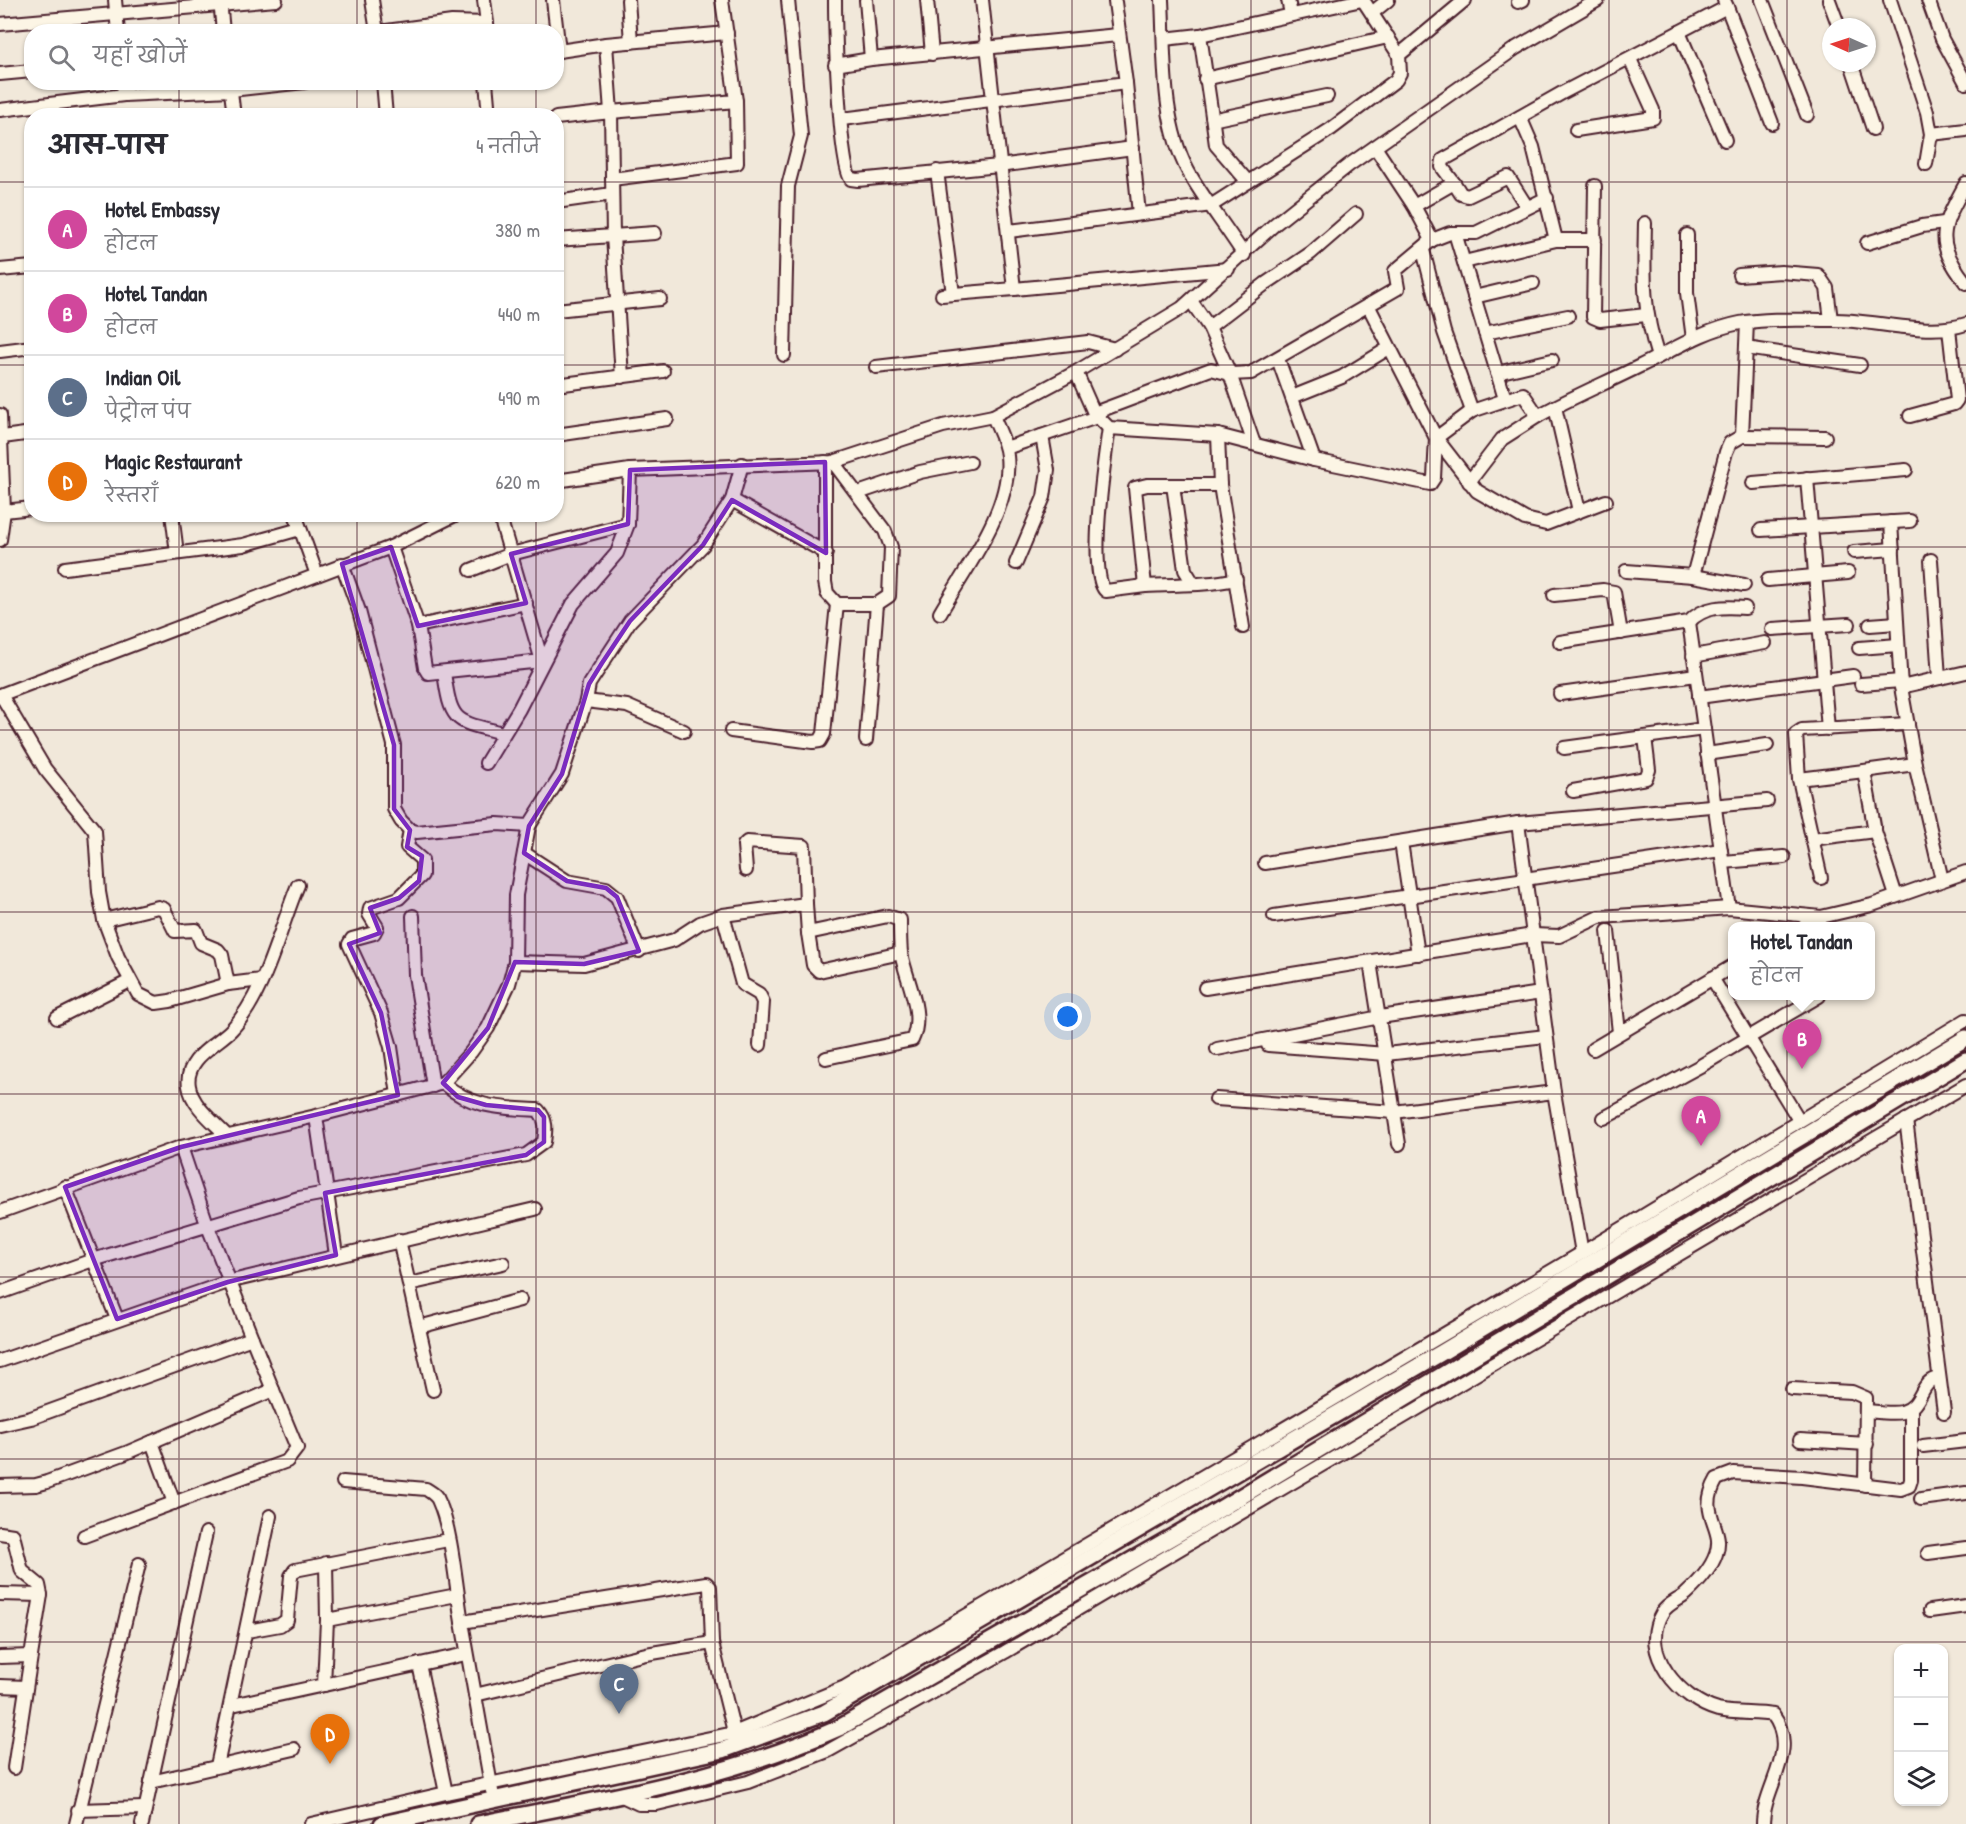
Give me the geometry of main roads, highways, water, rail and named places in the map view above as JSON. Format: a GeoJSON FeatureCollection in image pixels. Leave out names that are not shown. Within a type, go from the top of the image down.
{"type":"FeatureCollection","features":[{"type":"Feature","properties":{"kind":"main road"},"geometry":{"type":"LineString","coordinates":[[382,1824],[495,1801],[736,1740],[834,1707],[1441,1353],[1966,1038]]}},
{"type":"Feature","properties":{"kind":"main road"},"geometry":{"type":"LineString","coordinates":[[480,1824],[622,1796],[719,1773],[774,1755],[839,1728],[1200,1521],[1966,1060]]}},
{"type":"Feature","properties":{"kind":"place","name":"Hotel Tandan"},"geometry":{"type":"Point","coordinates":[1802,1069]}},
{"type":"Feature","properties":{"kind":"place","name":"Hotel Embassy"},"geometry":{"type":"Point","coordinates":[1701,1146]}},
{"type":"Feature","properties":{"kind":"place","name":"Indian Oil"},"geometry":{"type":"Point","coordinates":[619,1714]}},
{"type":"Feature","properties":{"kind":"place","name":"Magic Restaurant"},"geometry":{"type":"Point","coordinates":[330,1764]}}]}
